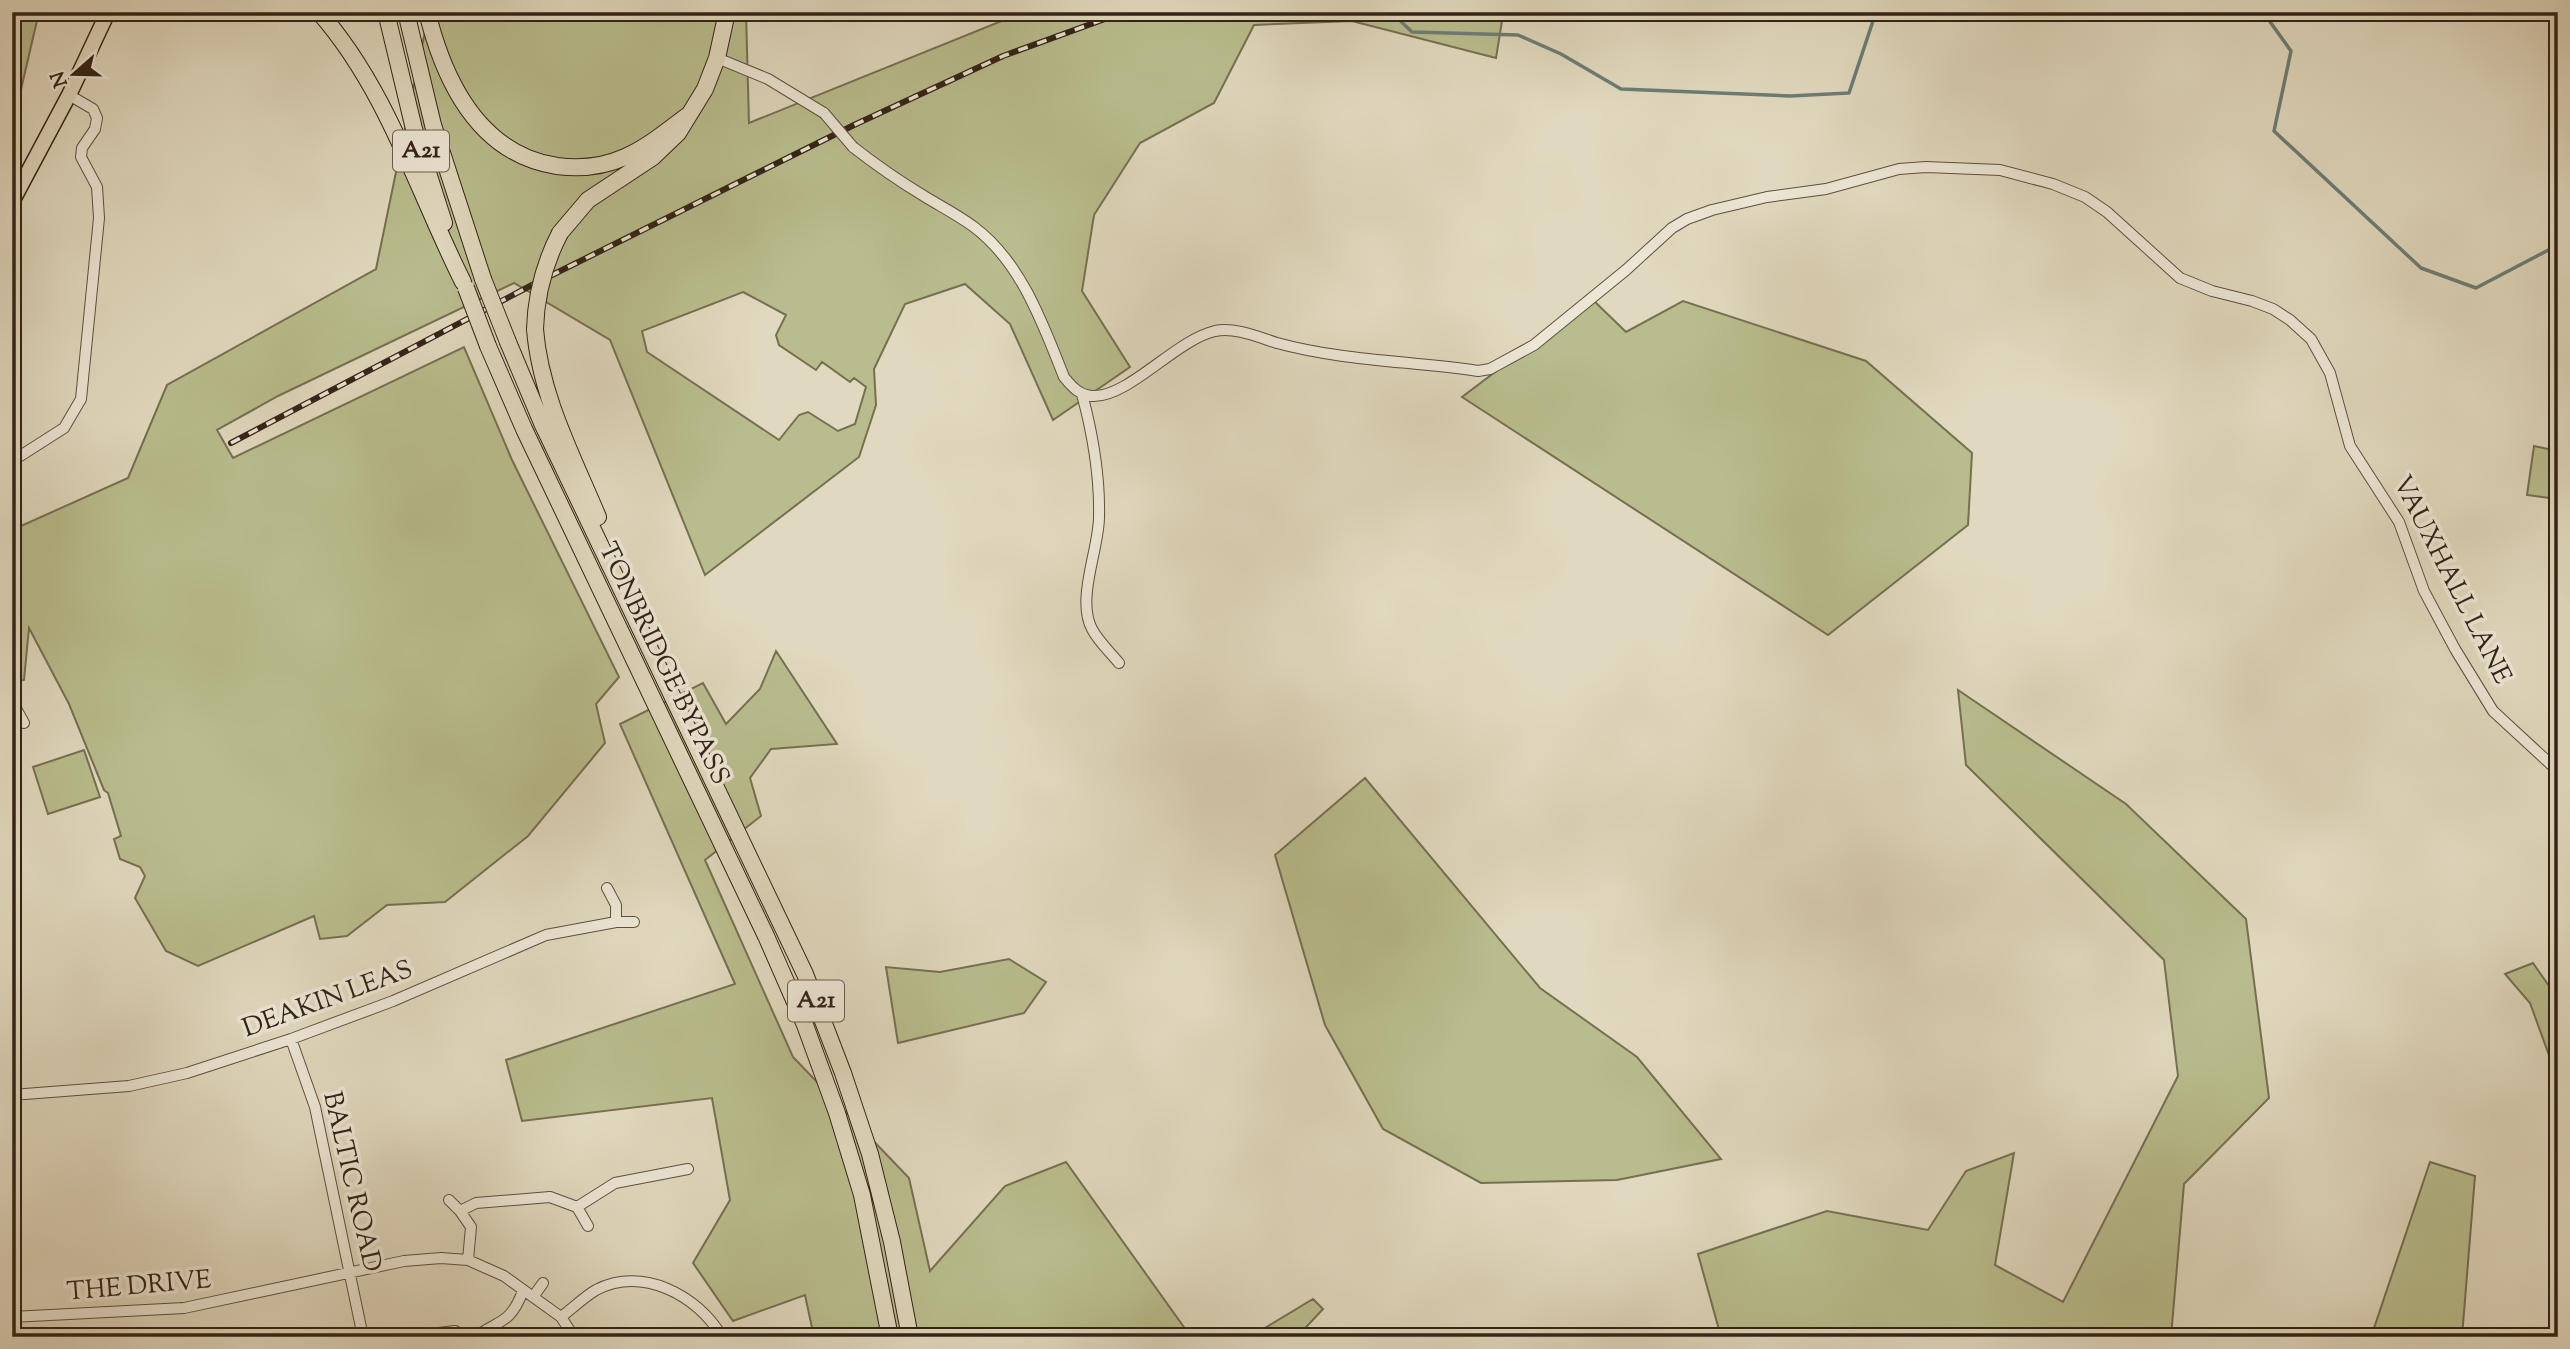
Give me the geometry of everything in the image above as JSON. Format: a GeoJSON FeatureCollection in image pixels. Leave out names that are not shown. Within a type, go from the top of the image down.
{"type":"FeatureCollection","features":[{"type":"Feature","properties":{"kind":"highway"},"geometry":{"type":"LineString","coordinates":[[319,12],[343,42],[376,96],[464,285]]}},
{"type":"Feature","properties":{"kind":"highway","name":"TONBRIDGE BYPASS"},"geometry":{"type":"LineString","coordinates":[[386,12],[414,129],[464,285],[488,346],[524,429],[766,936],[805,1025],[837,1113],[862,1195],[890,1337]]}},
{"type":"Feature","properties":{"kind":"highway","name":"TONBRIDGE BYPASS"},"geometry":{"type":"LineString","coordinates":[[406,12],[433,125],[483,279],[508,342],[542,423],[785,929],[823,1019],[855,1107],[880,1192],[910,1337]]}},
{"type":"Feature","properties":{"kind":"highway"},"geometry":{"type":"LineString","coordinates":[[427,12],[440,58],[465,107],[509,150],[528,159],[568,167],[607,163],[642,149],[687,116]]}},
{"type":"Feature","properties":{"kind":"highway"},"geometry":{"type":"LineString","coordinates":[[656,662],[631,593],[556,415],[541,372],[535,329],[537,293],[560,233],[589,200],[666,146],[678,133],[705,89],[717,58],[726,12]]}},
{"type":"Feature","properties":{"kind":"main road"},"geometry":{"type":"LineString","coordinates":[[12,202],[69,95],[108,12]]}},
{"type":"Feature","properties":{"kind":"street"},"geometry":{"type":"LineString","coordinates":[[717,58],[768,79],[824,113],[853,147],[891,175],[974,227],[989,240],[1008,264],[1030,298],[1064,377],[1082,394],[1094,440],[1099,520],[1091,564],[1087,615],[1092,630],[1119,663]]}},
{"type":"Feature","properties":{"kind":"street"},"geometry":{"type":"LineString","coordinates":[[12,453],[17,458],[64,428],[80,399],[99,218],[97,187],[82,157],[82,148],[95,129],[97,118],[93,109],[69,95]]}},
{"type":"Feature","properties":{"kind":"street","name":"VAUXHALL LANE"},"geometry":{"type":"LineString","coordinates":[[1082,394],[1096,396],[1114,390],[1198,338],[1224,330],[1342,357],[1403,361],[1478,371],[1490,369],[1551,332],[1569,313],[1626,270],[1672,228],[1687,219],[1751,200],[1826,189],[1899,169],[1973,167],[2025,176],[2064,188],[2096,204],[2180,278],[2212,291],[2273,309],[2290,320],[2311,340],[2330,373],[2350,446],[2399,522],[2424,591],[2455,649],[2493,711],[2558,771]]}},
{"type":"Feature","properties":{"kind":"street"},"geometry":{"type":"LineString","coordinates":[[13,703],[23,723]]}},
{"type":"Feature","properties":{"kind":"street"},"geometry":{"type":"LineString","coordinates":[[607,888],[616,905],[616,922]]}},
{"type":"Feature","properties":{"kind":"street","name":"DEAKIN LEAS"},"geometry":{"type":"LineString","coordinates":[[12,1095],[129,1086],[187,1073],[291,1039],[393,1001],[546,935],[616,922],[634,922]]}},
{"type":"Feature","properties":{"kind":"street","name":"BALTIC ROAD"},"geometry":{"type":"LineString","coordinates":[[291,1039],[315,1107],[363,1337]]}},
{"type":"Feature","properties":{"kind":"street"},"geometry":{"type":"LineString","coordinates":[[577,1207],[615,1183],[688,1169]]}},
{"type":"Feature","properties":{"kind":"street"},"geometry":{"type":"LineString","coordinates":[[460,1211],[476,1203],[550,1197],[577,1207],[588,1226]]}},
{"type":"Feature","properties":{"kind":"street"},"geometry":{"type":"LineString","coordinates":[[449,1200],[471,1227],[468,1260],[504,1276],[561,1317],[575,1337]]}},
{"type":"Feature","properties":{"kind":"street","name":"THE DRIVE"},"geometry":{"type":"LineString","coordinates":[[12,1317],[184,1308],[404,1261],[441,1258],[468,1260]]}},
{"type":"Feature","properties":{"kind":"street"},"geometry":{"type":"LineString","coordinates":[[561,1317],[597,1290],[625,1281],[669,1288],[698,1306],[722,1337]]}},
{"type":"Feature","properties":{"kind":"street"},"geometry":{"type":"LineString","coordinates":[[533,1297],[544,1283]]}},
{"type":"Feature","properties":{"kind":"street"},"geometry":{"type":"LineString","coordinates":[[475,1337],[506,1320],[516,1309],[523,1291]]}},
{"type":"Feature","properties":{"kind":"street"},"geometry":{"type":"LineString","coordinates":[[430,1334],[455,1331],[465,1337]]}},
{"type":"Feature","properties":{"kind":"street"},"geometry":{"type":"LineString","coordinates":[[746,1337],[753,1334],[757,1337]]}},
{"type":"Feature","properties":{"kind":"green space"},"geometry":{"type":"Polygon","coordinates":[[[12,12],[39,12],[16,111],[12,110],[12,12]]]}},
{"type":"Feature","properties":{"kind":"green space"},"geometry":{"type":"Polygon","coordinates":[[[429,12],[746,12],[749,123],[1024,12],[1501,12],[1503,15],[1496,58],[1352,21],[1254,25],[1214,103],[1140,143],[1094,215],[1082,291],[1130,367],[1053,420],[1010,324],[965,284],[905,304],[874,369],[876,405],[859,457],[705,575],[610,340],[514,283],[278,396],[217,430],[233,458],[464,347],[512,460],[619,677],[596,704],[605,743],[528,836],[445,902],[387,905],[347,936],[320,939],[314,916],[198,966],[166,951],[135,898],[145,876],[140,867],[120,859],[114,839],[121,836],[108,793],[104,790],[69,704],[29,628],[24,680],[12,682],[12,530],[128,478],[167,385],[376,269],[429,12]],[[743,292],[642,331],[647,352],[779,440],[799,415],[808,412],[838,431],[855,424],[866,387],[854,378],[850,382],[822,362],[816,370],[779,345],[776,335],[786,315],[743,292]]]}},
{"type":"Feature","properties":{"kind":"green space"},"geometry":{"type":"Polygon","coordinates":[[[1592,299],[1626,332],[1683,301],[1866,361],[1972,453],[1968,525],[1828,635],[1462,397],[1592,299]]]}},
{"type":"Feature","properties":{"kind":"green space"},"geometry":{"type":"Polygon","coordinates":[[[2534,446],[2558,451],[2558,499],[2527,495],[2534,446]]]}},
{"type":"Feature","properties":{"kind":"green space"},"geometry":{"type":"Polygon","coordinates":[[[776,651],[837,744],[771,749],[750,778],[761,816],[705,860],[793,1057],[909,1178],[930,1271],[1005,1186],[1066,1162],[1191,1337],[814,1337],[805,1295],[733,1321],[693,1263],[730,1200],[712,1098],[522,1121],[506,1060],[735,984],[620,724],[703,683],[726,724],[760,689],[776,651]]]}},
{"type":"Feature","properties":{"kind":"green space"},"geometry":{"type":"Polygon","coordinates":[[[1958,690],[2126,804],[2246,919],[2269,1098],[2184,1184],[2171,1337],[1721,1337],[1698,1254],[1827,1211],[1928,1230],[1966,1171],[2014,1153],[1995,1265],[2063,1302],[2178,1076],[2164,960],[1966,765],[1958,690]]]}},
{"type":"Feature","properties":{"kind":"green space"},"geometry":{"type":"Polygon","coordinates":[[[84,750],[100,797],[48,814],[33,767],[84,750]]]}},
{"type":"Feature","properties":{"kind":"green space"},"geometry":{"type":"Polygon","coordinates":[[[1365,778],[1540,988],[1637,1057],[1721,1159],[1617,1180],[1481,1183],[1383,1129],[1325,1025],[1275,855],[1365,778]]]}},
{"type":"Feature","properties":{"kind":"green space"},"geometry":{"type":"Polygon","coordinates":[[[1009,959],[1046,982],[1024,1013],[898,1043],[886,967],[940,972],[1009,959]]]}},
{"type":"Feature","properties":{"kind":"green space"},"geometry":{"type":"Polygon","coordinates":[[[2533,963],[2558,999],[2558,1080],[2530,1003],[2505,974],[2533,963]]]}},
{"type":"Feature","properties":{"kind":"green space"},"geometry":{"type":"Polygon","coordinates":[[[2430,1162],[2475,1176],[2462,1337],[2371,1337],[2430,1162]]]}},
{"type":"Feature","properties":{"kind":"green space"},"geometry":{"type":"Polygon","coordinates":[[[1313,1299],[1323,1309],[1297,1337],[1250,1337],[1313,1299]]]}},
{"type":"Feature","properties":{"kind":"waterway"},"geometry":{"type":"LineString","coordinates":[[1391,12],[1412,32],[1518,35],[1561,54],[1621,89],[1790,96],[1849,93],[1876,12]]}},
{"type":"Feature","properties":{"kind":"waterway"},"geometry":{"type":"LineString","coordinates":[[2263,12],[2291,51],[2274,131],[2421,268],[2476,288],[2558,245]]}},
{"type":"Feature","properties":{"kind":"railway"},"geometry":{"type":"LineString","coordinates":[[231,443],[532,285],[854,125],[1003,56],[1124,12]]}}]}
